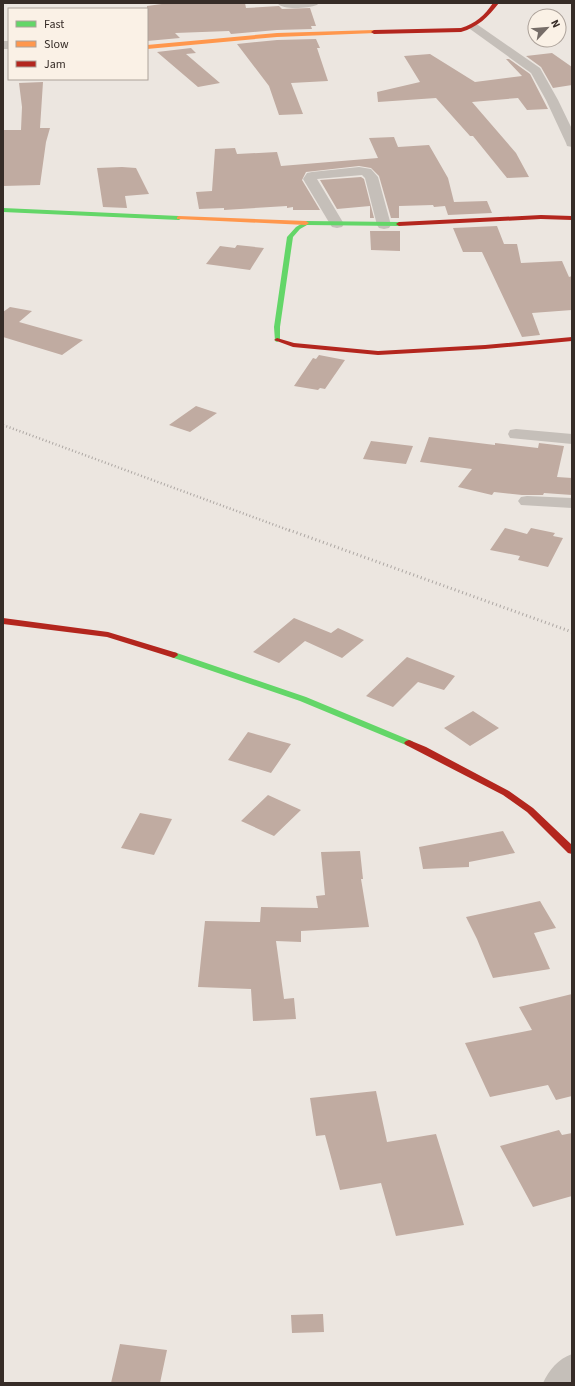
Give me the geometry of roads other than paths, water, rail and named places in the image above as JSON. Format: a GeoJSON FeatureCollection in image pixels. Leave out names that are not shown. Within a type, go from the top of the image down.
{"type":"FeatureCollection","features":[{"type":"Feature","properties":{"kind":"street"},"geometry":{"type":"LineString","coordinates":[[283,3],[305,5],[313,3]]}},
{"type":"Feature","properties":{"kind":"street"},"geometry":{"type":"LineString","coordinates":[[148,47],[277,35],[435,31],[474,27],[480,23],[496,3]]}},
{"type":"Feature","properties":{"kind":"street"},"geometry":{"type":"LineString","coordinates":[[474,27],[536,71],[552,100],[572,143]]}},
{"type":"Feature","properties":{"kind":"street"},"geometry":{"type":"LineString","coordinates":[[337,224],[310,179],[312,176],[359,171],[366,172],[371,177],[384,225]]}},
{"type":"Feature","properties":{"kind":"street"},"geometry":{"type":"LineString","coordinates":[[3,210],[384,225],[541,217],[572,218]]}},
{"type":"Feature","properties":{"kind":"street"},"geometry":{"type":"LineString","coordinates":[[306,223],[298,228],[290,237],[277,340],[292,346],[378,353],[485,347],[572,338]]}},
{"type":"Feature","properties":{"kind":"street"},"geometry":{"type":"LineString","coordinates":[[516,434],[572,439]]}},
{"type":"Feature","properties":{"kind":"street"},"geometry":{"type":"LineString","coordinates":[[526,501],[572,503]]}},
{"type":"Feature","properties":{"kind":"street"},"geometry":{"type":"LineString","coordinates":[[3,621],[108,635],[181,657],[303,699],[422,749],[506,793],[530,810],[557,834],[572,852]]}},
{"type":"Feature","properties":{"kind":"street"},"geometry":{"type":"LineString","coordinates":[[557,1383],[572,1367]]}},
{"type":"Feature","properties":{"kind":"railway"},"geometry":{"type":"LineString","coordinates":[[3,425],[291,531]]}},
{"type":"Feature","properties":{"kind":"railway"},"geometry":{"type":"LineString","coordinates":[[289,530],[572,632]]}}]}
